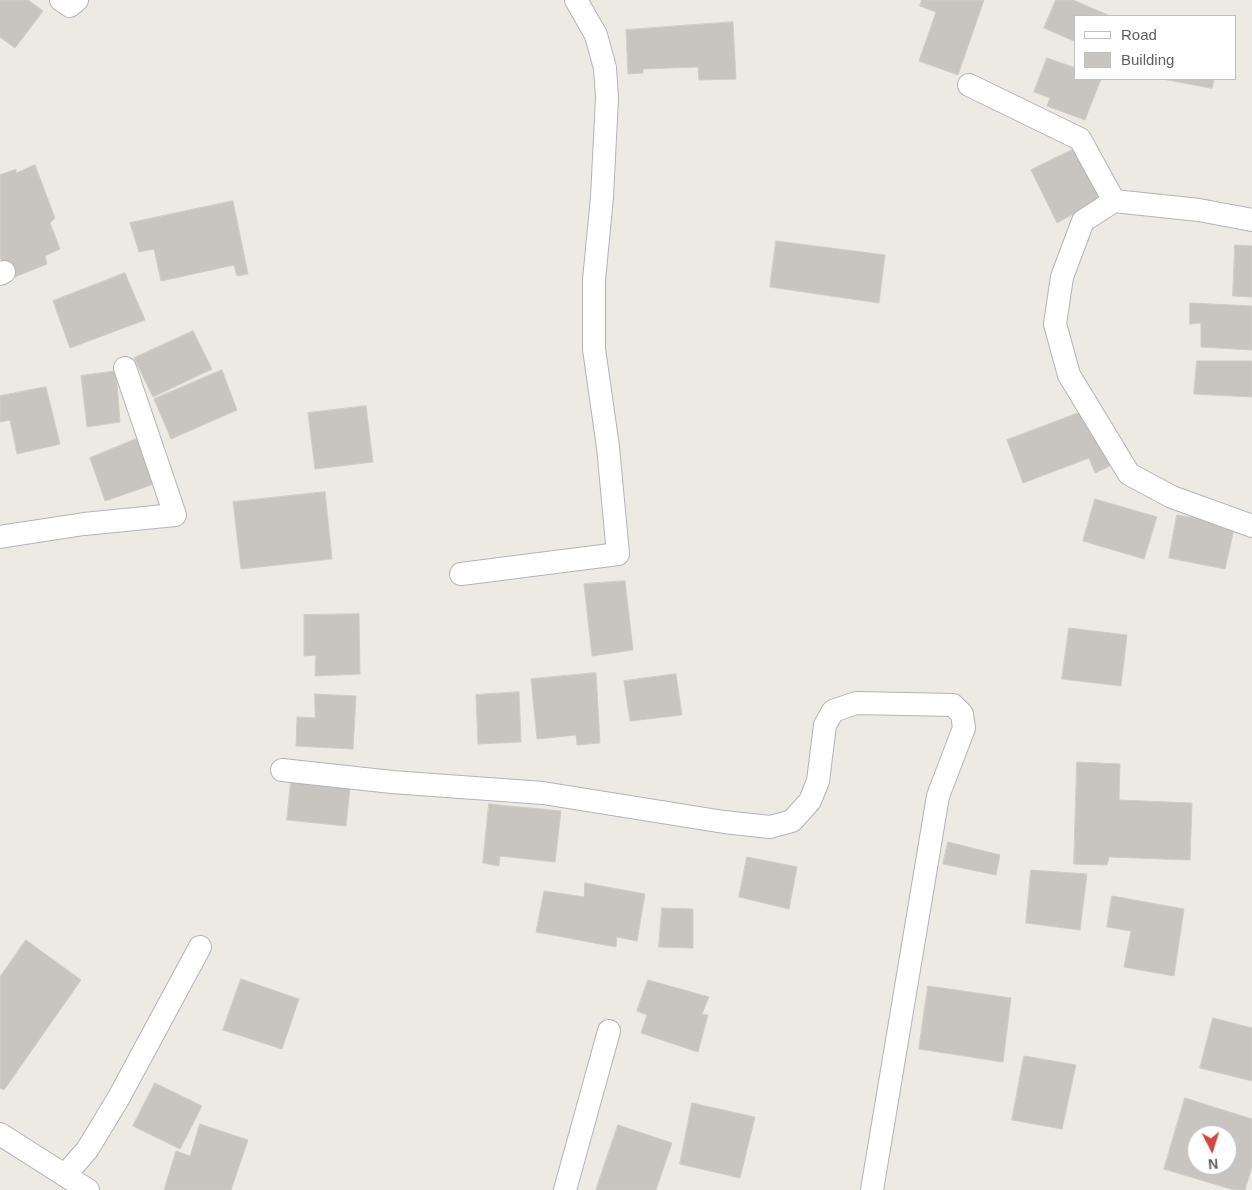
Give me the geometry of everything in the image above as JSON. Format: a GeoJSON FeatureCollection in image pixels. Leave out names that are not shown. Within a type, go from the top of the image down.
{"type":"FeatureCollection","features":[{"type":"Feature","properties":{"kind":"street"},"geometry":{"type":"LineString","coordinates":[[61,0],[70,6],[77,0]]}},
{"type":"Feature","properties":{"kind":"street"},"geometry":{"type":"LineString","coordinates":[[461,574],[618,554],[608,447],[594,349],[594,280],[602,198],[607,98],[605,68],[596,35],[576,0]]}},
{"type":"Feature","properties":{"kind":"street"},"geometry":{"type":"LineString","coordinates":[[969,85],[1080,139],[1114,201]]}},
{"type":"Feature","properties":{"kind":"street"},"geometry":{"type":"LineString","coordinates":[[1252,220],[1199,210],[1114,201],[1083,221],[1062,277],[1054,324],[1069,375],[1129,474],[1172,497],[1252,526]]}},
{"type":"Feature","properties":{"kind":"street"},"geometry":{"type":"LineString","coordinates":[[0,537],[84,524],[175,515],[124,368]]}},
{"type":"Feature","properties":{"kind":"street"},"geometry":{"type":"LineString","coordinates":[[282,770],[392,782],[543,793],[724,822],[770,827],[792,821],[810,801],[818,781],[825,725],[833,711],[856,703],[953,705],[962,714],[964,728],[938,796],[872,1190]]}},
{"type":"Feature","properties":{"kind":"street"},"geometry":{"type":"LineString","coordinates":[[65,1175],[87,1150],[118,1099],[200,947]]}},
{"type":"Feature","properties":{"kind":"street"},"geometry":{"type":"LineString","coordinates":[[564,1190],[609,1030]]}},
{"type":"Feature","properties":{"kind":"street"},"geometry":{"type":"LineString","coordinates":[[0,1134],[88,1190]]}},
{"type":"Feature","properties":{"kind":"building"},"geometry":{"type":"Polygon","coordinates":[[[0,0],[28,0],[43,11],[15,48],[0,37],[0,0]]]}},
{"type":"Feature","properties":{"kind":"building"},"geometry":{"type":"Polygon","coordinates":[[[922,0],[984,0],[958,75],[919,61],[936,12],[920,6],[922,0]]]}},
{"type":"Feature","properties":{"kind":"building"},"geometry":{"type":"Polygon","coordinates":[[[1056,0],[1073,0],[1108,15],[1074,15],[1074,41],[1044,28],[1056,0]]]}},
{"type":"Feature","properties":{"kind":"building"},"geometry":{"type":"Polygon","coordinates":[[[733,22],[736,79],[699,80],[698,67],[643,69],[643,73],[628,74],[626,30],[733,22]]]}},
{"type":"Feature","properties":{"kind":"building"},"geometry":{"type":"Polygon","coordinates":[[[1047,58],[1074,67],[1074,80],[1101,80],[1085,120],[1047,106],[1050,98],[1034,92],[1047,58]]]}},
{"type":"Feature","properties":{"kind":"building"},"geometry":{"type":"Polygon","coordinates":[[[1168,80],[1214,80],[1212,88],[1168,80]]]}},
{"type":"Feature","properties":{"kind":"building"},"geometry":{"type":"Polygon","coordinates":[[[1074,149],[1100,199],[1057,223],[1031,170],[1074,149]]]}},
{"type":"Feature","properties":{"kind":"building"},"geometry":{"type":"Polygon","coordinates":[[[35,165],[55,218],[50,223],[60,249],[45,256],[47,264],[10,279],[0,257],[0,175],[16,169],[16,173],[35,165]]]}},
{"type":"Feature","properties":{"kind":"building"},"geometry":{"type":"Polygon","coordinates":[[[233,201],[248,274],[237,276],[234,265],[161,281],[154,249],[139,252],[130,223],[233,201]]]}},
{"type":"Feature","properties":{"kind":"building"},"geometry":{"type":"Polygon","coordinates":[[[776,241],[885,255],[879,303],[770,287],[776,241]]]}},
{"type":"Feature","properties":{"kind":"building"},"geometry":{"type":"Polygon","coordinates":[[[1235,245],[1252,246],[1252,297],[1233,296],[1235,245]]]}},
{"type":"Feature","properties":{"kind":"building"},"geometry":{"type":"Polygon","coordinates":[[[125,273],[145,320],[70,348],[53,301],[125,273]]]}},
{"type":"Feature","properties":{"kind":"building"},"geometry":{"type":"Polygon","coordinates":[[[1190,303],[1252,306],[1252,350],[1201,347],[1201,323],[1190,324],[1190,303]]]}},
{"type":"Feature","properties":{"kind":"building"},"geometry":{"type":"Polygon","coordinates":[[[193,331],[212,369],[153,397],[134,358],[193,331]]]}},
{"type":"Feature","properties":{"kind":"building"},"geometry":{"type":"Polygon","coordinates":[[[1197,361],[1252,361],[1252,397],[1194,394],[1197,361]]]}},
{"type":"Feature","properties":{"kind":"building"},"geometry":{"type":"Polygon","coordinates":[[[222,370],[237,410],[171,439],[154,399],[222,370]]]}},
{"type":"Feature","properties":{"kind":"building"},"geometry":{"type":"Polygon","coordinates":[[[116,371],[120,422],[87,427],[81,376],[116,371]]]}},
{"type":"Feature","properties":{"kind":"building"},"geometry":{"type":"Polygon","coordinates":[[[46,387],[60,444],[17,454],[10,420],[0,422],[0,396],[46,387]]]}},
{"type":"Feature","properties":{"kind":"building"},"geometry":{"type":"Polygon","coordinates":[[[366,406],[373,462],[315,469],[308,413],[366,406]]]}},
{"type":"Feature","properties":{"kind":"building"},"geometry":{"type":"Polygon","coordinates":[[[1089,409],[1110,466],[1095,473],[1089,458],[1023,483],[1007,440],[1089,409]]]}},
{"type":"Feature","properties":{"kind":"building"},"geometry":{"type":"Polygon","coordinates":[[[141,437],[157,483],[105,501],[90,458],[141,437]]]}},
{"type":"Feature","properties":{"kind":"building"},"geometry":{"type":"Polygon","coordinates":[[[325,492],[332,559],[241,569],[233,502],[325,492]]]}},
{"type":"Feature","properties":{"kind":"building"},"geometry":{"type":"Polygon","coordinates":[[[1095,499],[1157,517],[1144,559],[1083,541],[1095,499]]]}},
{"type":"Feature","properties":{"kind":"building"},"geometry":{"type":"Polygon","coordinates":[[[1177,515],[1235,525],[1225,569],[1169,558],[1177,515]]]}},
{"type":"Feature","properties":{"kind":"building"},"geometry":{"type":"Polygon","coordinates":[[[625,581],[633,650],[592,656],[584,584],[625,581]]]}},
{"type":"Feature","properties":{"kind":"building"},"geometry":{"type":"Polygon","coordinates":[[[359,614],[360,674],[315,676],[316,655],[304,656],[304,615],[359,614]]]}},
{"type":"Feature","properties":{"kind":"building"},"geometry":{"type":"Polygon","coordinates":[[[1069,628],[1127,635],[1121,686],[1062,679],[1069,628]]]}},
{"type":"Feature","properties":{"kind":"building"},"geometry":{"type":"Polygon","coordinates":[[[596,673],[600,743],[577,745],[576,735],[537,739],[531,679],[596,673]]]}},
{"type":"Feature","properties":{"kind":"building"},"geometry":{"type":"Polygon","coordinates":[[[676,674],[682,715],[630,721],[624,681],[676,674]]]}},
{"type":"Feature","properties":{"kind":"building"},"geometry":{"type":"Polygon","coordinates":[[[519,692],[521,742],[478,744],[476,695],[519,692]]]}},
{"type":"Feature","properties":{"kind":"building"},"geometry":{"type":"Polygon","coordinates":[[[315,694],[356,696],[353,749],[296,746],[297,717],[315,718],[315,694]]]}},
{"type":"Feature","properties":{"kind":"building"},"geometry":{"type":"Polygon","coordinates":[[[1077,762],[1120,764],[1119,800],[1192,803],[1190,860],[1109,857],[1107,865],[1074,864],[1077,762]]]}},
{"type":"Feature","properties":{"kind":"building"},"geometry":{"type":"Polygon","coordinates":[[[291,781],[350,787],[346,826],[287,820],[291,781]]]}},
{"type":"Feature","properties":{"kind":"building"},"geometry":{"type":"Polygon","coordinates":[[[489,804],[561,811],[555,862],[500,856],[499,866],[483,863],[489,804]]]}},
{"type":"Feature","properties":{"kind":"building"},"geometry":{"type":"Polygon","coordinates":[[[948,842],[1000,855],[996,875],[943,864],[948,842]]]}},
{"type":"Feature","properties":{"kind":"building"},"geometry":{"type":"Polygon","coordinates":[[[747,857],[797,867],[789,909],[739,897],[747,857]]]}},
{"type":"Feature","properties":{"kind":"building"},"geometry":{"type":"Polygon","coordinates":[[[1031,870],[1087,874],[1080,930],[1026,923],[1031,870]]]}},
{"type":"Feature","properties":{"kind":"building"},"geometry":{"type":"Polygon","coordinates":[[[585,883],[645,894],[637,941],[617,937],[616,947],[536,932],[544,891],[584,897],[585,883]]]}},
{"type":"Feature","properties":{"kind":"building"},"geometry":{"type":"Polygon","coordinates":[[[1112,896],[1184,909],[1174,976],[1124,967],[1131,931],[1107,927],[1112,896]]]}},
{"type":"Feature","properties":{"kind":"building"},"geometry":{"type":"Polygon","coordinates":[[[662,908],[693,909],[693,948],[659,947],[662,908]]]}},
{"type":"Feature","properties":{"kind":"building"},"geometry":{"type":"Polygon","coordinates":[[[26,940],[81,980],[4,1090],[0,1088],[0,977],[26,940]]]}},
{"type":"Feature","properties":{"kind":"building"},"geometry":{"type":"Polygon","coordinates":[[[241,979],[299,999],[282,1049],[223,1030],[241,979]]]}},
{"type":"Feature","properties":{"kind":"building"},"geometry":{"type":"Polygon","coordinates":[[[648,980],[709,997],[702,1014],[708,1015],[698,1052],[641,1033],[647,1015],[637,1011],[648,980]]]}},
{"type":"Feature","properties":{"kind":"building"},"geometry":{"type":"Polygon","coordinates":[[[928,986],[1011,998],[1003,1062],[919,1049],[928,986]]]}},
{"type":"Feature","properties":{"kind":"building"},"geometry":{"type":"Polygon","coordinates":[[[1213,1018],[1252,1028],[1252,1081],[1200,1068],[1213,1018]]]}},
{"type":"Feature","properties":{"kind":"building"},"geometry":{"type":"Polygon","coordinates":[[[1024,1056],[1076,1065],[1062,1129],[1012,1120],[1024,1056]]]}},
{"type":"Feature","properties":{"kind":"building"},"geometry":{"type":"Polygon","coordinates":[[[155,1083],[202,1106],[180,1149],[133,1126],[155,1083]]]}},
{"type":"Feature","properties":{"kind":"building"},"geometry":{"type":"Polygon","coordinates":[[[1185,1098],[1252,1119],[1252,1167],[1245,1190],[1234,1190],[1164,1169],[1185,1098]]]}},
{"type":"Feature","properties":{"kind":"building"},"geometry":{"type":"Polygon","coordinates":[[[692,1103],[755,1117],[740,1178],[680,1164],[692,1103]]]}},
{"type":"Feature","properties":{"kind":"building"},"geometry":{"type":"Polygon","coordinates":[[[200,1124],[248,1140],[231,1190],[164,1190],[176,1151],[190,1156],[200,1124]]]}},
{"type":"Feature","properties":{"kind":"building"},"geometry":{"type":"Polygon","coordinates":[[[618,1125],[672,1143],[656,1190],[596,1190],[618,1125]]]}}]}
